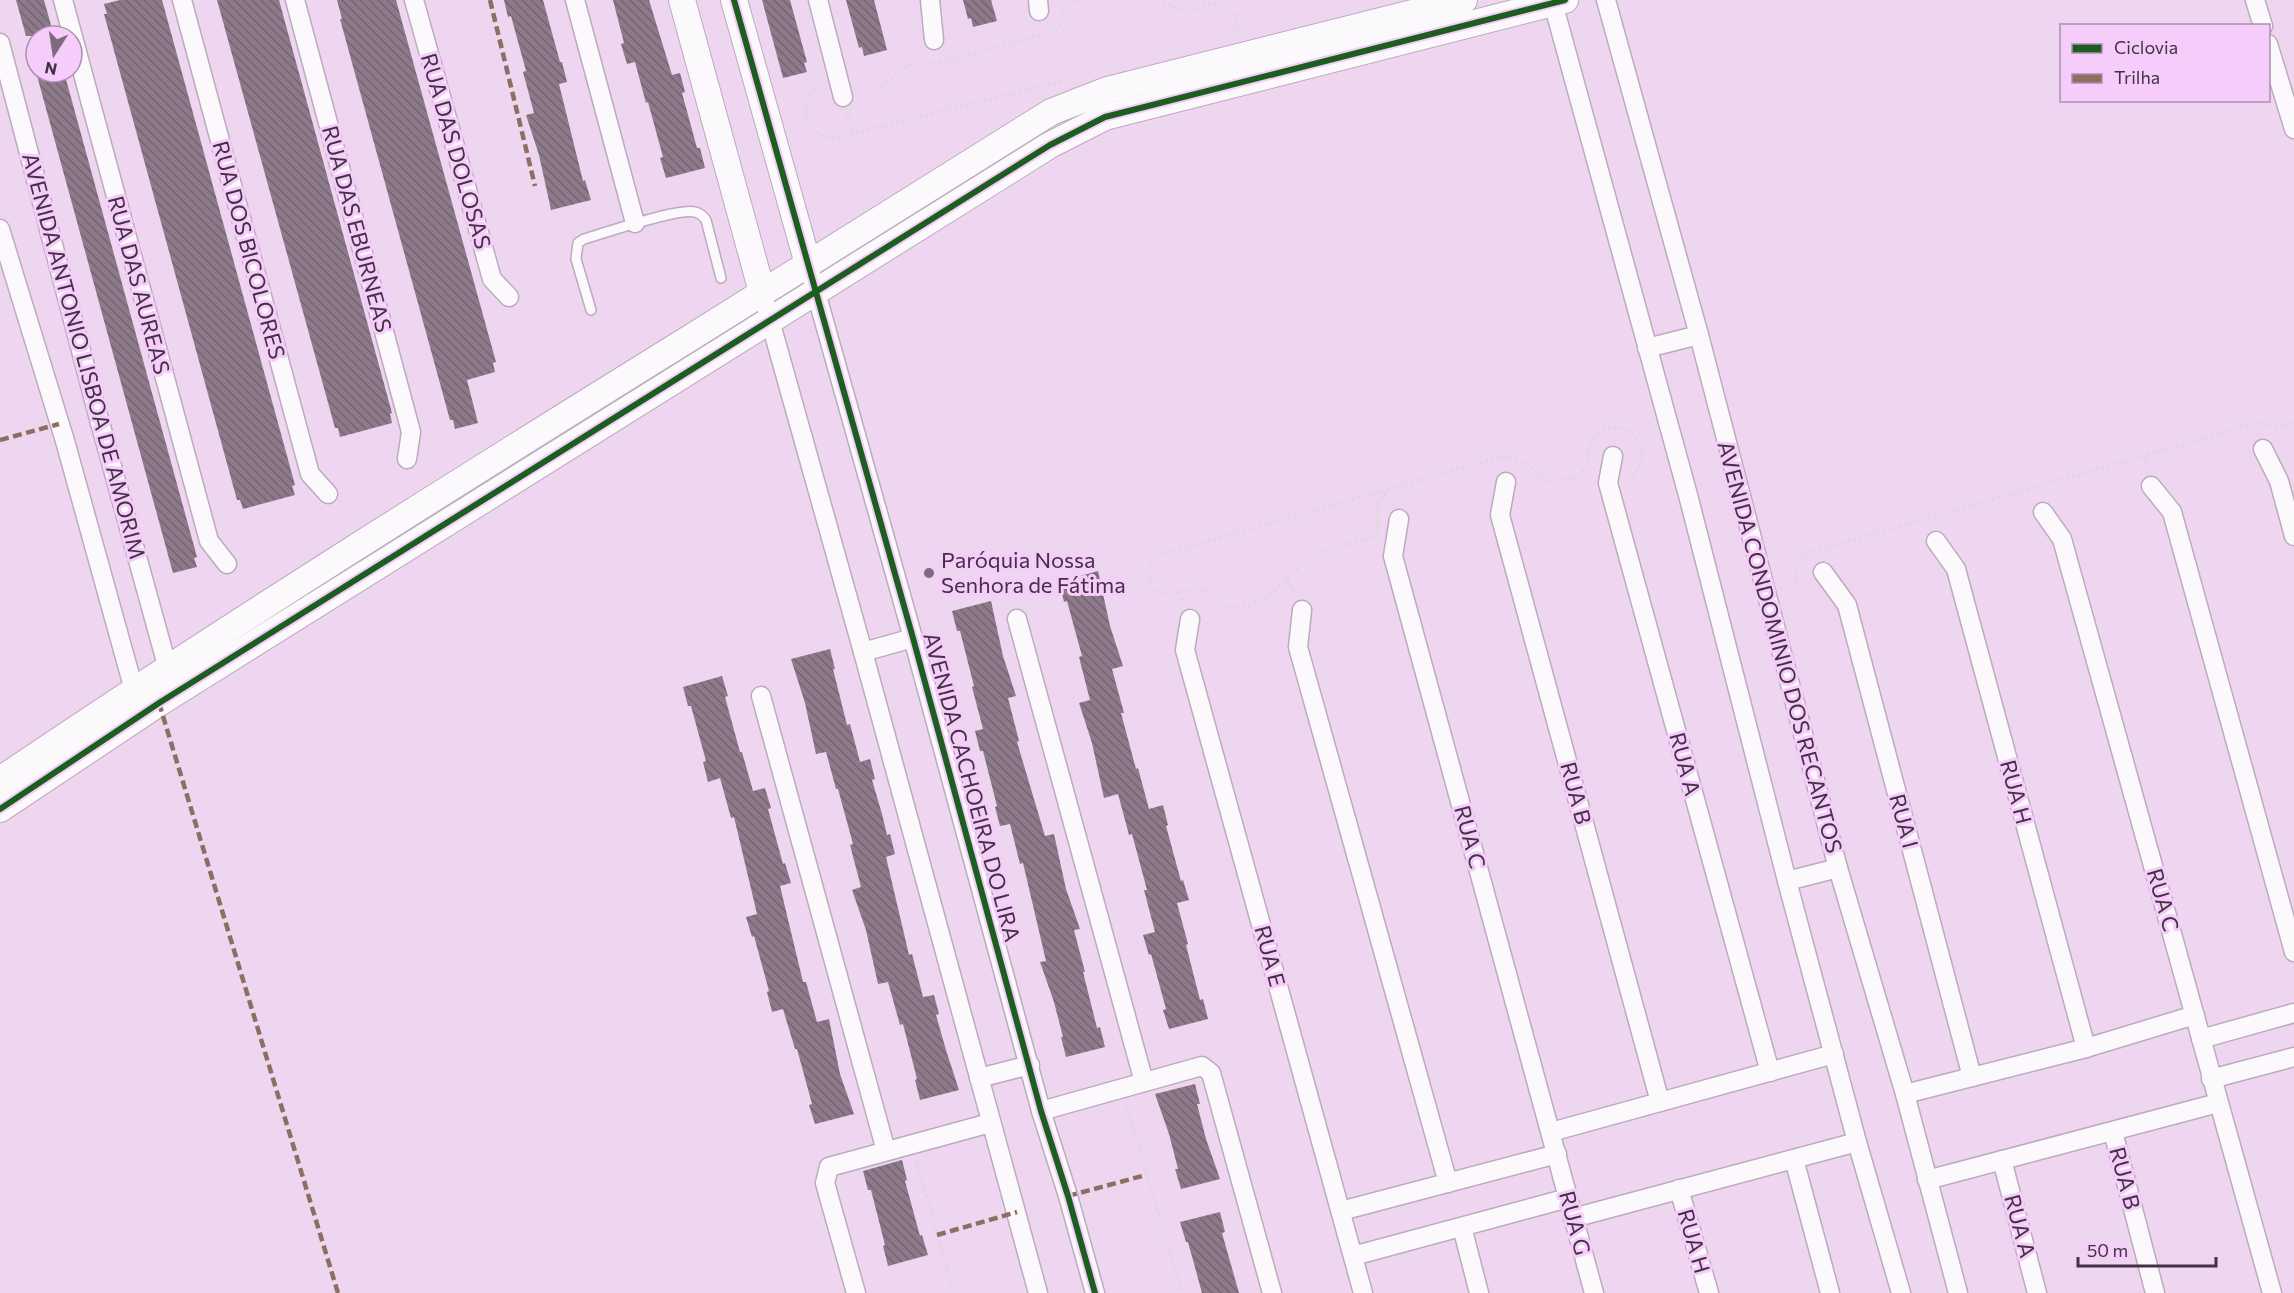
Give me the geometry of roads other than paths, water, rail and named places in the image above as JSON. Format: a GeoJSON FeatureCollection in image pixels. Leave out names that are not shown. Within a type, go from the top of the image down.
{"type":"FeatureCollection","features":[{"type":"Feature","properties":{"kind":"street","name":"RUA DAS AUREAS"},"geometry":{"type":"LineString","coordinates":[[63,0],[208,541],[227,564]]}},
{"type":"Feature","properties":{"kind":"street","name":"RUA DOS BICOLORES"},"geometry":{"type":"LineString","coordinates":[[182,0],[310,474],[328,494]]}},
{"type":"Feature","properties":{"kind":"street","name":"RUA DAS EBURNEAS"},"geometry":{"type":"LineString","coordinates":[[295,0],[411,432],[407,459]]}},
{"type":"Feature","properties":{"kind":"street","name":"RUA DAS DOLOSAS"},"geometry":{"type":"LineString","coordinates":[[414,0],[492,279],[509,297]]}},
{"type":"Feature","properties":{"kind":"street"},"geometry":{"type":"LineString","coordinates":[[575,0],[635,223]]}},
{"type":"Feature","properties":{"kind":"street"},"geometry":{"type":"LineString","coordinates":[[682,0],[1038,1293]]}},
{"type":"Feature","properties":{"kind":"street"},"geometry":{"type":"LineString","coordinates":[[734,0],[808,264]]}},
{"type":"Feature","properties":{"kind":"street"},"geometry":{"type":"LineString","coordinates":[[818,0],[843,97]]}},
{"type":"Feature","properties":{"kind":"street"},"geometry":{"type":"LineString","coordinates":[[930,0],[934,40]]}},
{"type":"Feature","properties":{"kind":"street"},"geometry":{"type":"LineString","coordinates":[[0,780],[349,550],[1051,112],[1107,90],[1464,0]]}},
{"type":"Feature","properties":{"kind":"street","name":"AVENIDA CONDOMINIO DOS RECANTOS"},"geometry":{"type":"LineString","coordinates":[[1606,0],[1699,334],[1838,868],[1905,1094],[1958,1293]]}},
{"type":"Feature","properties":{"kind":"street"},"geometry":{"type":"LineString","coordinates":[[2255,0],[2262,24]]}},
{"type":"Feature","properties":{"kind":"street"},"geometry":{"type":"LineString","coordinates":[[0,809],[159,703],[1050,145],[1105,117],[1557,1],[1647,348],[1688,495],[1787,881],[1857,1142],[1901,1293]]}},
{"type":"Feature","properties":{"kind":"street","name":"AVENIDA ANTONIO LISBOA DE AMORIM"},"geometry":{"type":"LineString","coordinates":[[0,43],[168,669]]}},
{"type":"Feature","properties":{"kind":"street"},"geometry":{"type":"LineString","coordinates":[[2270,51],[2294,129]]}},
{"type":"Feature","properties":{"kind":"street","name":"AVENIDA ANTONIO LISBOA DE AMORIM"},"geometry":{"type":"LineString","coordinates":[[0,229],[64,441],[134,690]]}},
{"type":"Feature","properties":{"kind":"street","name":"AVENIDA CACHOEIRA DO LIRA"},"geometry":{"type":"LineString","coordinates":[[808,264],[1041,1111],[1095,1293]]}},
{"type":"Feature","properties":{"kind":"street"},"geometry":{"type":"LineString","coordinates":[[1647,348],[1699,334]]}},
{"type":"Feature","properties":{"kind":"street"},"geometry":{"type":"LineString","coordinates":[[2263,449],[2279,481],[2294,536]]}},
{"type":"Feature","properties":{"kind":"street","name":"RUA A"},"geometry":{"type":"LineString","coordinates":[[1613,456],[1608,483],[1770,1071]]}},
{"type":"Feature","properties":{"kind":"street","name":"RUA B"},"geometry":{"type":"LineString","coordinates":[[1506,483],[1500,515],[1660,1102]]}},
{"type":"Feature","properties":{"kind":"street"},"geometry":{"type":"LineString","coordinates":[[2151,486],[2172,512],[2294,952]]}},
{"type":"Feature","properties":{"kind":"street","name":"RUA C"},"geometry":{"type":"LineString","coordinates":[[2043,512],[2062,539],[2272,1293]]}},
{"type":"Feature","properties":{"kind":"street","name":"RUA C"},"geometry":{"type":"LineString","coordinates":[[1399,519],[1393,556],[1557,1154]]}},
{"type":"Feature","properties":{"kind":"street","name":"RUA H"},"geometry":{"type":"LineString","coordinates":[[1936,541],[1956,569],[2086,1048]]}},
{"type":"Feature","properties":{"kind":"street","name":"RUA I"},"geometry":{"type":"LineString","coordinates":[[1823,572],[1847,605],[1972,1077]]}},
{"type":"Feature","properties":{"kind":"street"},"geometry":{"type":"LineString","coordinates":[[1302,610],[1298,647],[1448,1183]]}},
{"type":"Feature","properties":{"kind":"street","name":"RUA E"},"geometry":{"type":"LineString","coordinates":[[1190,618],[1185,650],[1363,1293]]}},
{"type":"Feature","properties":{"kind":"street"},"geometry":{"type":"LineString","coordinates":[[1017,619],[1144,1082]]}},
{"type":"Feature","properties":{"kind":"street"},"geometry":{"type":"LineString","coordinates":[[863,652],[912,638]]}},
{"type":"Feature","properties":{"kind":"street"},"geometry":{"type":"LineString","coordinates":[[761,696],[886,1151]]}},
{"type":"Feature","properties":{"kind":"street"},"geometry":{"type":"LineString","coordinates":[[1787,881],[1838,868]]}},
{"type":"Feature","properties":{"kind":"street"},"geometry":{"type":"LineString","coordinates":[[2201,1039],[2294,1013]]}},
{"type":"Feature","properties":{"kind":"street"},"geometry":{"type":"LineString","coordinates":[[1905,1094],[2086,1048],[2195,1016]]}},
{"type":"Feature","properties":{"kind":"street"},"geometry":{"type":"LineString","coordinates":[[1551,1132],[1834,1054]]}},
{"type":"Feature","properties":{"kind":"street"},"geometry":{"type":"LineString","coordinates":[[2211,1079],[2294,1057]]}},
{"type":"Feature","properties":{"kind":"street"},"geometry":{"type":"LineString","coordinates":[[980,1078],[1030,1065]]}},
{"type":"Feature","properties":{"kind":"street"},"geometry":{"type":"LineString","coordinates":[[1041,1111],[1202,1066],[1211,1072],[1272,1293]]}},
{"type":"Feature","properties":{"kind":"street"},"geometry":{"type":"LineString","coordinates":[[1927,1180],[2218,1103]]}},
{"type":"Feature","properties":{"kind":"street"},"geometry":{"type":"LineString","coordinates":[[856,1293],[825,1182],[829,1167],[990,1123]]}},
{"type":"Feature","properties":{"kind":"street","name":"RUA B"},"geometry":{"type":"LineString","coordinates":[[2113,1132],[2155,1293]]}},
{"type":"Feature","properties":{"kind":"street"},"geometry":{"type":"LineString","coordinates":[[1573,1218],[1857,1142]]}},
{"type":"Feature","properties":{"kind":"street"},"geometry":{"type":"LineString","coordinates":[[1341,1211],[1557,1154]]}},
{"type":"Feature","properties":{"kind":"street","name":"RUA G"},"geometry":{"type":"LineString","coordinates":[[1557,1154],[1594,1293]]}},
{"type":"Feature","properties":{"kind":"street"},"geometry":{"type":"LineString","coordinates":[[1794,1159],[1830,1293]]}},
{"type":"Feature","properties":{"kind":"street","name":"RUA A"},"geometry":{"type":"LineString","coordinates":[[2002,1160],[2037,1293]]}},
{"type":"Feature","properties":{"kind":"street","name":"RUA H"},"geometry":{"type":"LineString","coordinates":[[1679,1189],[1708,1293]]}},
{"type":"Feature","properties":{"kind":"street"},"geometry":{"type":"LineString","coordinates":[[1353,1256],[1568,1198]]}},
{"type":"Feature","properties":{"kind":"street"},"geometry":{"type":"LineString","coordinates":[[1462,1227],[1479,1293]]}},
{"type":"Feature","properties":{"kind":"lane"},"geometry":{"type":"LineString","coordinates":[[591,310],[576,259],[578,243],[635,223],[686,211],[702,215],[706,220],[721,278]]}},
{"type":"Feature","properties":{"kind":"place","name":"Paróquia Nossa Senhora de Fátima"},"geometry":{"type":"Point","coordinates":[929,573]}}]}
